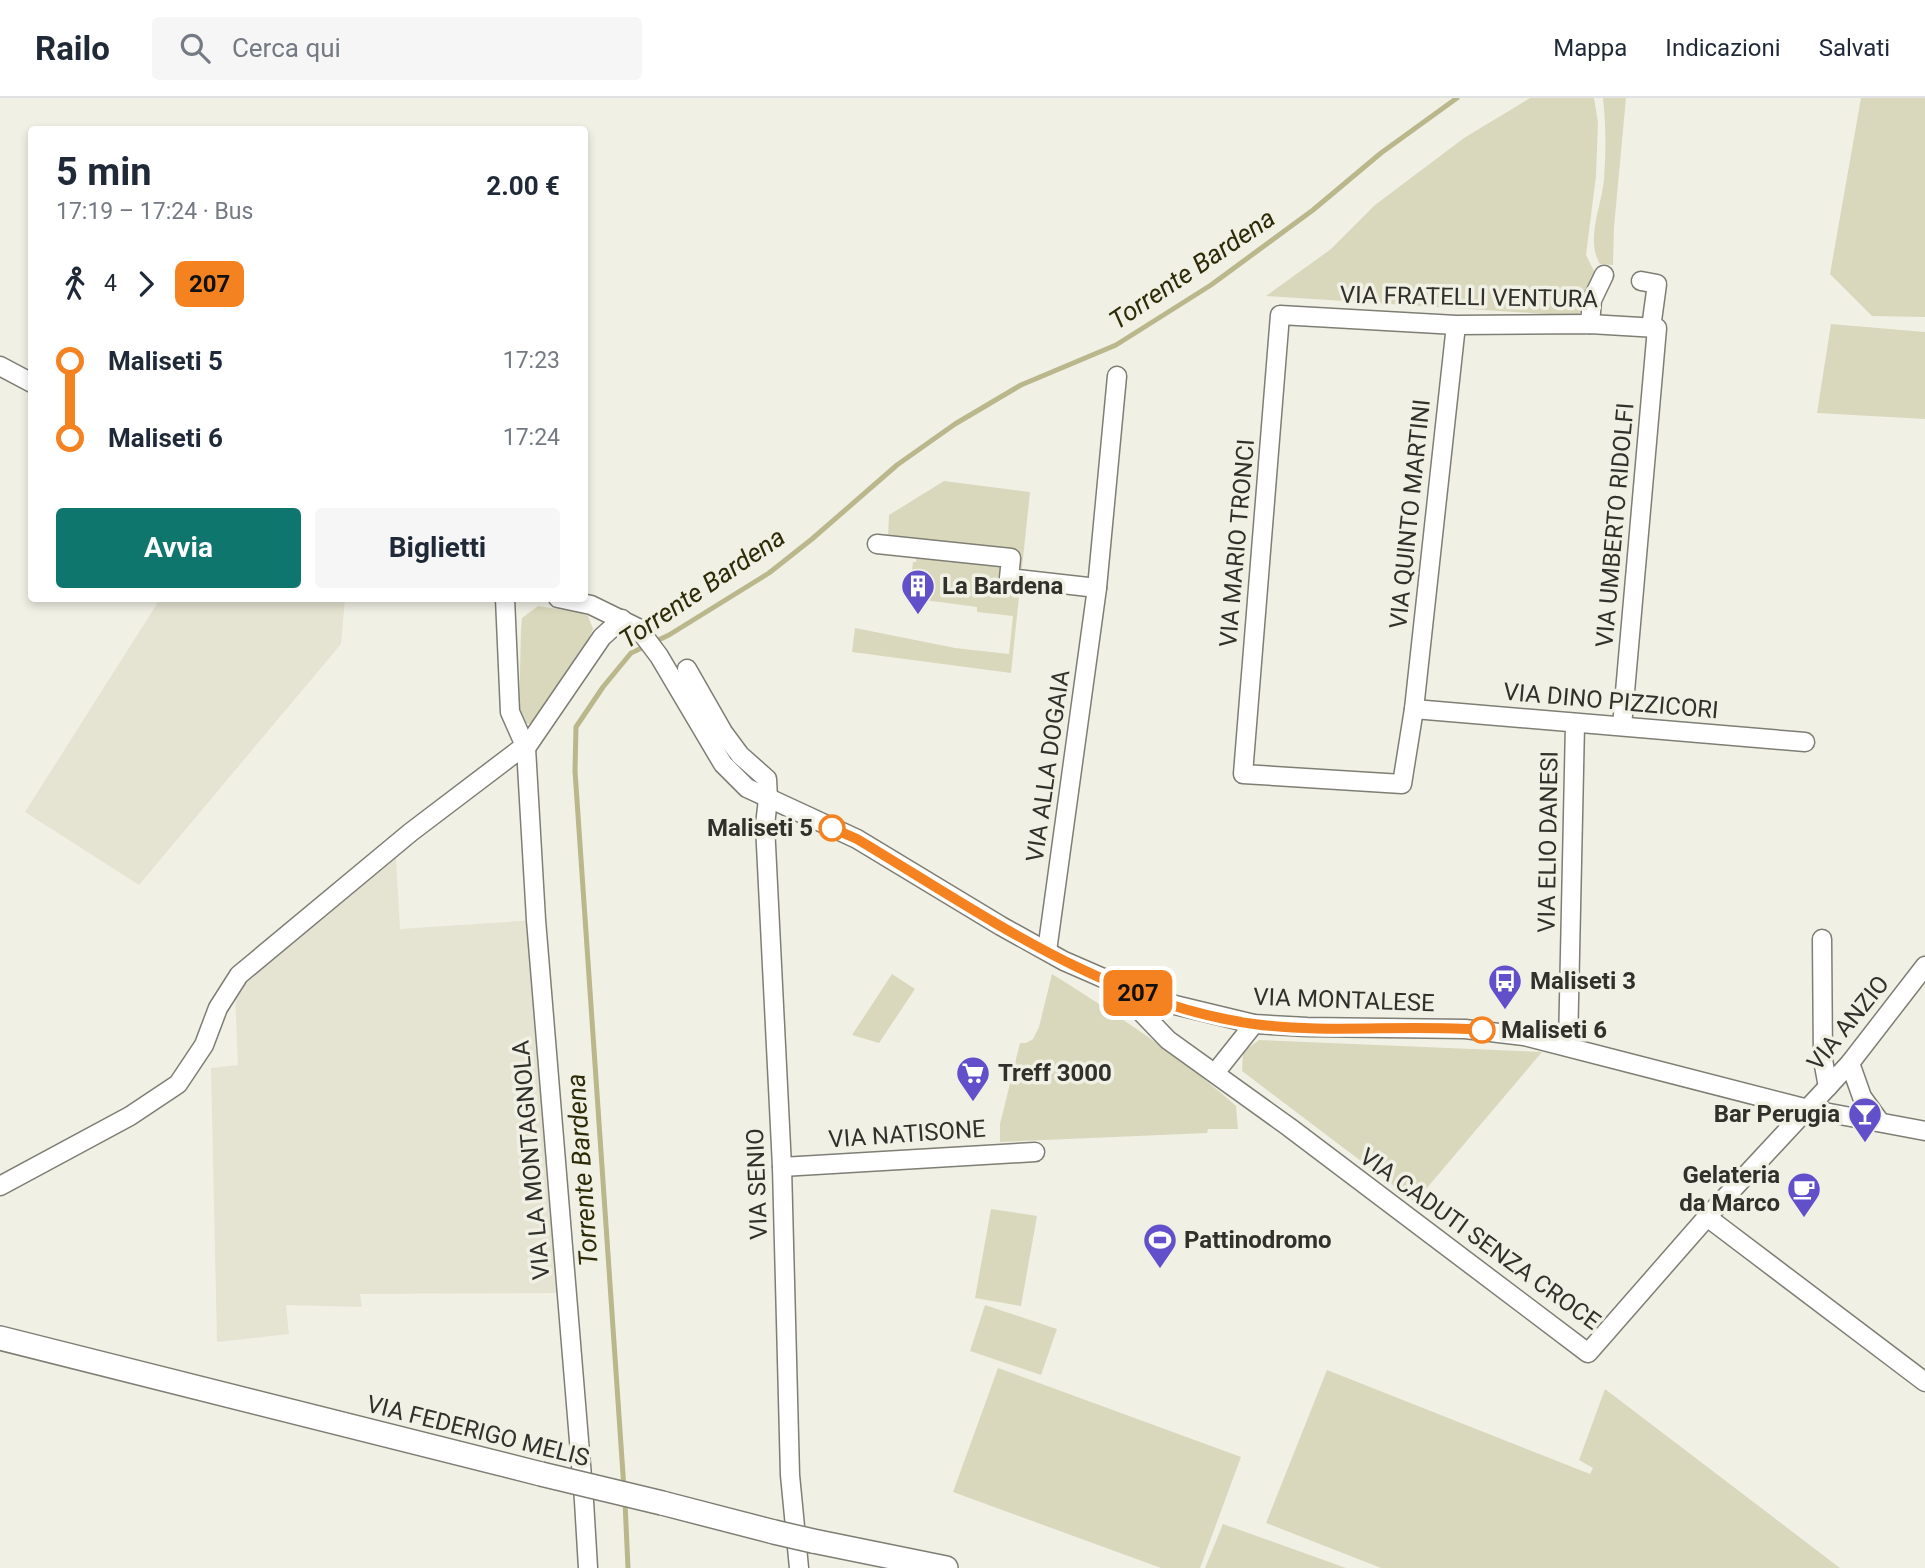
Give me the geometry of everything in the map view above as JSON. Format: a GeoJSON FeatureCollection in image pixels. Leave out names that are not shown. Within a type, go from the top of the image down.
{"type":"FeatureCollection","features":[{"type":"Feature","properties":{"kind":"main road","name":"VIA FEDERIGO MELIS"},"geometry":{"type":"LineString","coordinates":[[0,1338],[774,1532],[946,1568]]}},
{"type":"Feature","properties":{"kind":"street"},"geometry":{"type":"LineString","coordinates":[[1590,324],[1592,300],[1604,275]]}},
{"type":"Feature","properties":{"kind":"street","name":"VIA UMBERTO RIDOLFI"},"geometry":{"type":"LineString","coordinates":[[1622,726],[1657,284],[1641,281]]}},
{"type":"Feature","properties":{"kind":"street","name":"VIA FRATELLI VENTURA"},"geometry":{"type":"LineString","coordinates":[[1280,315],[1455,324],[1590,324],[1654,328]]}},
{"type":"Feature","properties":{"kind":"street","name":"VIA MARIO TRONCI"},"geometry":{"type":"LineString","coordinates":[[1243,774],[1280,315]]}},
{"type":"Feature","properties":{"kind":"street","name":"VIA QUINTO MARTINI"},"geometry":{"type":"LineString","coordinates":[[1243,774],[1402,784],[1414,709],[1455,324]]}},
{"type":"Feature","properties":{"kind":"street"},"geometry":{"type":"LineString","coordinates":[[0,366],[28,381]]}},
{"type":"Feature","properties":{"kind":"street","name":"VIA ALLA DOGAIA"},"geometry":{"type":"LineString","coordinates":[[1047,951],[1097,588],[1117,376]]}},
{"type":"Feature","properties":{"kind":"street"},"geometry":{"type":"LineString","coordinates":[[877,544],[1011,558],[1009,578],[1097,588]]}},
{"type":"Feature","properties":{"kind":"street"},"geometry":{"type":"LineString","coordinates":[[505,602],[510,712],[527,748]]}},
{"type":"Feature","properties":{"kind":"street","name":"VIA MONTALESE"},"geometry":{"type":"LineString","coordinates":[[577,602],[591,605],[630,623],[659,656],[723,764],[747,788],[857,839],[1001,926],[1047,951],[1133,991],[1196,1011],[1254,1024],[1496,1031],[1568,1045],[1808,1108],[1925,1131]]}},
{"type":"Feature","properties":{"kind":"street"},"geometry":{"type":"LineString","coordinates":[[0,1186],[130,1116],[178,1084],[204,1045],[218,1009],[239,975],[411,832],[519,750],[527,748],[602,637],[630,623]]}},
{"type":"Feature","properties":{"kind":"street"},"geometry":{"type":"LineString","coordinates":[[687,669],[723,732],[740,755],[767,779],[768,799]]}},
{"type":"Feature","properties":{"kind":"street","name":"VIA DINO PIZZICORI"},"geometry":{"type":"LineString","coordinates":[[1414,709],[1805,742]]}},
{"type":"Feature","properties":{"kind":"street","name":"VIA ELIO DANESI"},"geometry":{"type":"LineString","coordinates":[[1568,1045],[1575,723]]}},
{"type":"Feature","properties":{"kind":"street","name":"VIA LA MONTAGNOLA"},"geometry":{"type":"LineString","coordinates":[[527,748],[536,920],[588,1568]]}},
{"type":"Feature","properties":{"kind":"street","name":"VIA SENIO"},"geometry":{"type":"LineString","coordinates":[[768,799],[765,825],[782,1167],[790,1475],[799,1568]]}},
{"type":"Feature","properties":{"kind":"street"},"geometry":{"type":"LineString","coordinates":[[1822,939],[1823,1060],[1828,1087]]}},
{"type":"Feature","properties":{"kind":"street","name":"VIA ANZIO"},"geometry":{"type":"LineString","coordinates":[[1808,1108],[1850,1063],[1925,966]]}},
{"type":"Feature","properties":{"kind":"street","name":"VIA CADUTI SENZA CROCE"},"geometry":{"type":"LineString","coordinates":[[1133,991],[1143,1014],[1155,1028],[1588,1353],[1707,1217],[1808,1108]]}},
{"type":"Feature","properties":{"kind":"street"},"geometry":{"type":"LineString","coordinates":[[1214,1073],[1254,1024]]}},
{"type":"Feature","properties":{"kind":"street"},"geometry":{"type":"LineString","coordinates":[[1850,1063],[1862,1097],[1880,1122]]}},
{"type":"Feature","properties":{"kind":"street","name":"VIA NATISONE"},"geometry":{"type":"LineString","coordinates":[[782,1167],[1035,1152]]}},
{"type":"Feature","properties":{"kind":"street"},"geometry":{"type":"LineString","coordinates":[[1707,1217],[1925,1382]]}},
{"type":"Feature","properties":{"kind":"shaded area"},"geometry":{"type":"Polygon","coordinates":[[[1530,98],[1594,98],[1598,123],[1596,176],[1586,255],[1598,279],[1578,316],[1266,296],[1331,249],[1375,205],[1464,138],[1530,98]]]}},
{"type":"Feature","properties":{"kind":"shaded area"},"geometry":{"type":"Polygon","coordinates":[[[1603,98],[1626,98],[1613,265],[1600,264],[1594,244],[1605,169],[1603,98]]]}},
{"type":"Feature","properties":{"kind":"shaded area"},"geometry":{"type":"Polygon","coordinates":[[[1861,98],[1925,98],[1925,317],[1872,316],[1830,274],[1861,98]]]}},
{"type":"Feature","properties":{"kind":"shaded area"},"geometry":{"type":"Polygon","coordinates":[[[1831,324],[1925,332],[1925,419],[1817,413],[1831,324]]]}},
{"type":"Feature","properties":{"kind":"shaded area"},"geometry":{"type":"Polygon","coordinates":[[[944,481],[1030,492],[1011,673],[852,652],[855,628],[955,648],[1009,654],[1013,616],[977,612],[977,607],[909,598],[917,540],[888,537],[889,515],[944,481]]]}},
{"type":"Feature","properties":{"kind":"shaded area"},"geometry":{"type":"Polygon","coordinates":[[[158,602],[345,602],[341,644],[139,885],[25,812],[158,602]]]}},
{"type":"Feature","properties":{"kind":"shaded area"},"geometry":{"type":"Polygon","coordinates":[[[538,606],[583,613],[588,616],[593,629],[587,643],[532,723],[528,724],[521,719],[519,712],[522,618],[538,606]]]}},
{"type":"Feature","properties":{"kind":"shaded area"},"geometry":{"type":"Polygon","coordinates":[[[396,858],[400,929],[536,920],[566,1293],[360,1294],[362,1307],[286,1305],[289,1334],[217,1342],[211,1068],[238,1065],[235,992],[396,858]]]}},
{"type":"Feature","properties":{"kind":"shaded area"},"geometry":{"type":"Polygon","coordinates":[[[892,974],[915,989],[879,1043],[852,1035],[892,974]]]}},
{"type":"Feature","properties":{"kind":"shaded area"},"geometry":{"type":"Polygon","coordinates":[[[1052,974],[1147,1036],[1215,1088],[1236,1106],[1238,1129],[1208,1129],[1207,1133],[1000,1142],[1000,1124],[1020,1043],[1033,1039],[1039,1027],[1052,974]]]}},
{"type":"Feature","properties":{"kind":"shaded area"},"geometry":{"type":"Polygon","coordinates":[[[1259,1040],[1542,1052],[1415,1202],[1242,1071],[1243,1052],[1259,1040]]]}},
{"type":"Feature","properties":{"kind":"shaded area"},"geometry":{"type":"Polygon","coordinates":[[[991,1209],[1037,1216],[1021,1306],[975,1298],[991,1209]]]}},
{"type":"Feature","properties":{"kind":"shaded area"},"geometry":{"type":"Polygon","coordinates":[[[985,1305],[1057,1329],[1041,1375],[970,1351],[985,1305]]]}},
{"type":"Feature","properties":{"kind":"shaded area"},"geometry":{"type":"Polygon","coordinates":[[[998,1368],[1241,1457],[1200,1568],[1161,1568],[953,1492],[998,1368]]]}},
{"type":"Feature","properties":{"kind":"shaded area"},"geometry":{"type":"Polygon","coordinates":[[[1327,1370],[1590,1474],[1593,1468],[1579,1460],[1605,1389],[1840,1568],[1381,1568],[1266,1523],[1327,1370]]]}},
{"type":"Feature","properties":{"kind":"shaded area"},"geometry":{"type":"Polygon","coordinates":[[[1223,1524],[1346,1568],[1205,1568],[1223,1524]]]}},
{"type":"Feature","properties":{"kind":"waterway","name":"Torrente Bardena"},"geometry":{"type":"LineString","coordinates":[[624,1489],[575,771],[576,727],[603,687],[631,653],[669,635],[769,573],[897,465],[955,424],[1021,385],[1116,345],[1211,285],[1313,210],[1381,153],[1457,98]]}},
{"type":"Feature","properties":{"kind":"waterway","name":"Torrente Bardena"},"geometry":{"type":"LineString","coordinates":[[625,1502],[628,1568]]}},
{"type":"Feature","properties":{"kind":"bus line","name":"207"},"geometry":{"type":"LineString","coordinates":[[832,828],[857,839],[1064,961],[1147,997],[1254,1024],[1482,1030]]}},
{"type":"Feature","properties":{"kind":"place","name":"La Bardena"},"geometry":{"type":"Point","coordinates":[918,616]}},
{"type":"Feature","properties":{"kind":"place","name":"Maliseti 5"},"geometry":{"type":"Point","coordinates":[832,828]}},
{"type":"Feature","properties":{"kind":"place","name":"Maliseti 3"},"geometry":{"type":"Point","coordinates":[1505,1011]}},
{"type":"Feature","properties":{"kind":"place","name":"Maliseti 6"},"geometry":{"type":"Point","coordinates":[1482,1030]}},
{"type":"Feature","properties":{"kind":"place","name":"Treff 3000"},"geometry":{"type":"Point","coordinates":[973,1103]}},
{"type":"Feature","properties":{"kind":"place","name":"Bar Perugia"},"geometry":{"type":"Point","coordinates":[1865,1144]}},
{"type":"Feature","properties":{"kind":"place","name":"Gelateria da Marco"},"geometry":{"type":"Point","coordinates":[1804,1219]}},
{"type":"Feature","properties":{"kind":"place","name":"Pattinodromo"},"geometry":{"type":"Point","coordinates":[1160,1270]}}]}
